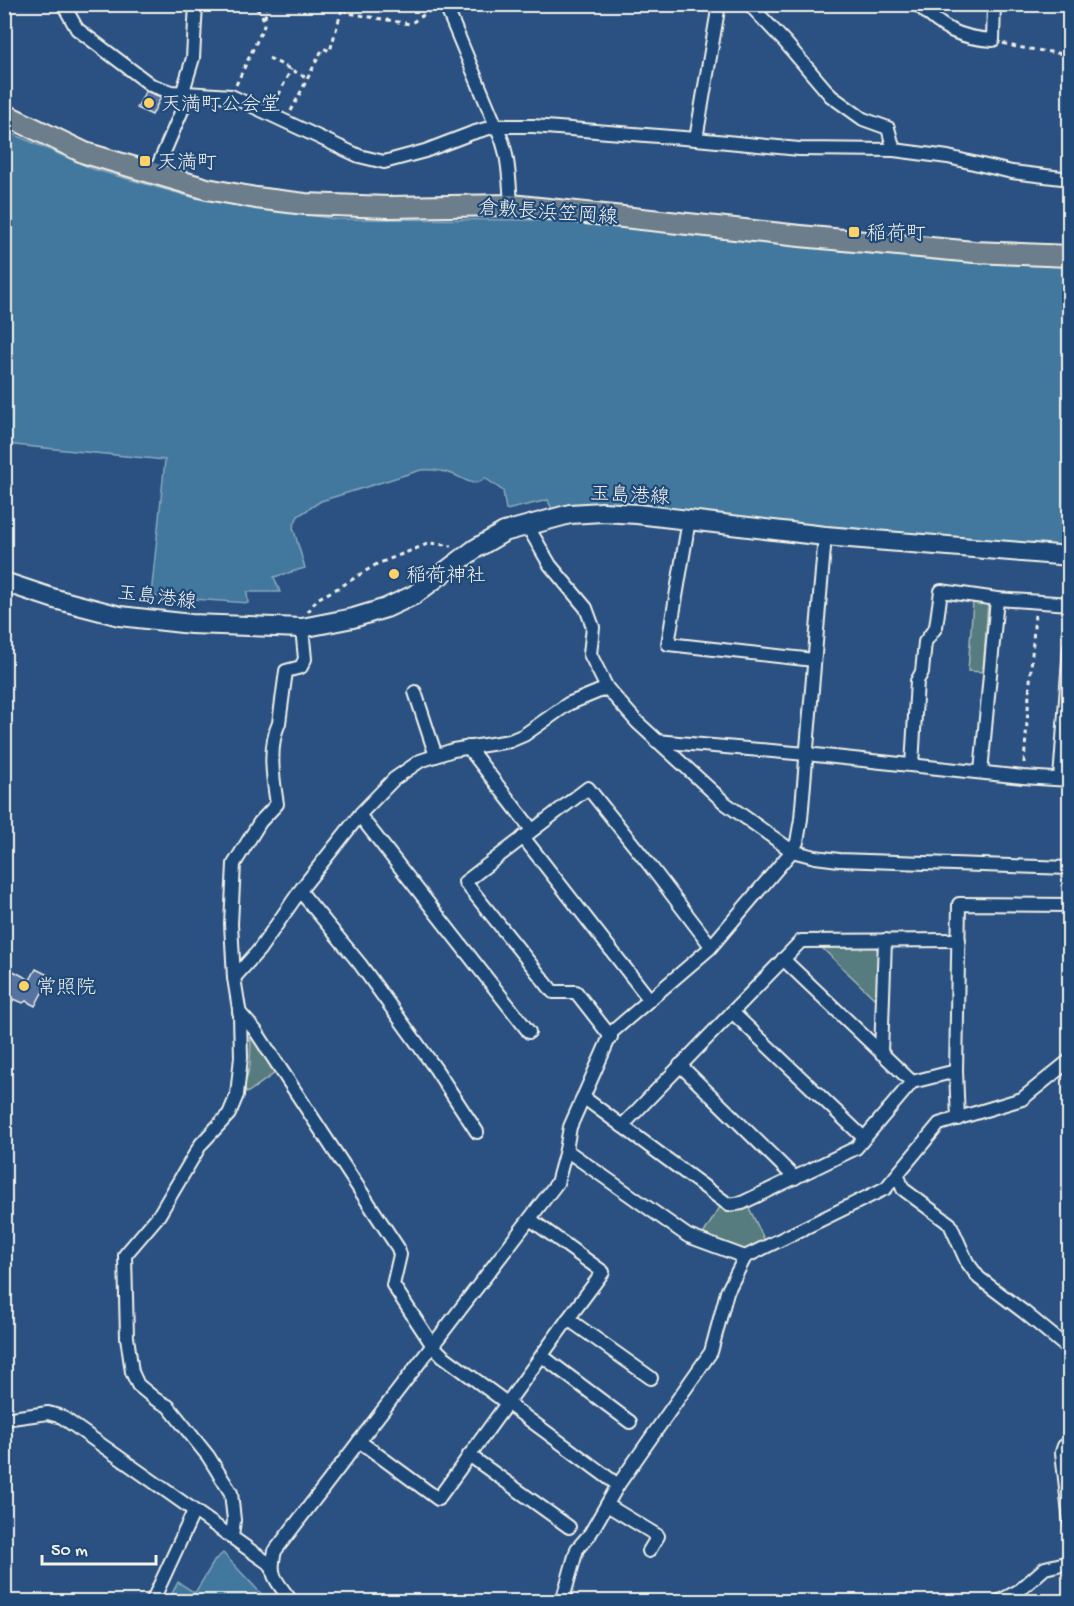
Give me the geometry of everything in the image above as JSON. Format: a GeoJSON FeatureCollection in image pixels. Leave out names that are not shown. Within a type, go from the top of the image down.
{"type":"FeatureCollection","features":[{"type":"Feature","properties":{"kind":"main road","name":"倉敷長浜笠岡線"},"geometry":{"type":"LineString","coordinates":[[4,114],[85,153],[207,189],[305,204],[389,207],[511,205],[974,252],[1070,256]]}},
{"type":"Feature","properties":{"kind":"main road","name":"玉島港線"},"geometry":{"type":"LineString","coordinates":[[4,582],[55,599],[120,616],[191,624],[302,628],[354,618],[386,608],[414,595],[475,549],[504,532],[570,514],[602,512],[825,536],[1070,556]]}},
{"type":"Feature","properties":{"kind":"street"},"geometry":{"type":"LineString","coordinates":[[63,4],[77,29],[129,70],[160,89],[231,96],[359,156],[384,162],[425,151],[496,126],[533,126],[799,149],[894,150],[948,157],[1012,172],[1070,179]]}},
{"type":"Feature","properties":{"kind":"street"},"geometry":{"type":"LineString","coordinates":[[155,173],[183,108],[183,91],[193,58],[196,4]]}},
{"type":"Feature","properties":{"kind":"street"},"geometry":{"type":"LineString","coordinates":[[446,4],[503,140],[511,205]]}},
{"type":"Feature","properties":{"kind":"street"},"geometry":{"type":"LineString","coordinates":[[696,139],[719,4]]}},
{"type":"Feature","properties":{"kind":"street"},"geometry":{"type":"LineString","coordinates":[[749,4],[831,96],[863,119],[888,128],[894,150]]}},
{"type":"Feature","properties":{"kind":"street"},"geometry":{"type":"LineString","coordinates":[[917,4],[937,23],[954,33],[977,39],[993,40],[994,4]]}},
{"type":"Feature","properties":{"kind":"street"},"geometry":{"type":"LineString","coordinates":[[689,520],[668,644],[814,660]]}},
{"type":"Feature","properties":{"kind":"street"},"geometry":{"type":"LineString","coordinates":[[527,525],[550,565],[586,608],[593,627],[590,654],[607,688],[656,741],[725,803],[792,851],[839,860],[1070,868]]}},
{"type":"Feature","properties":{"kind":"street"},"geometry":{"type":"LineString","coordinates":[[292,1602],[274,1577],[271,1565],[275,1551],[557,1183],[570,1127],[612,1032],[711,946],[792,851],[797,842],[801,819],[825,536]]}},
{"type":"Feature","properties":{"kind":"street"},"geometry":{"type":"LineString","coordinates":[[912,765],[917,681],[922,672],[925,642],[936,627],[940,591],[1070,604]]}},
{"type":"Feature","properties":{"kind":"street"},"geometry":{"type":"LineString","coordinates":[[981,772],[997,598]]}},
{"type":"Feature","properties":{"kind":"street"},"geometry":{"type":"LineString","coordinates":[[232,1537],[234,1520],[231,1493],[208,1456],[168,1406],[138,1385],[132,1372],[127,1337],[125,1255],[159,1215],[201,1144],[229,1114],[237,1095],[240,1075],[239,1012],[234,978],[231,924],[234,864],[260,822],[277,804],[272,764],[276,729],[279,723],[286,671],[301,667],[304,659],[302,628]]}},
{"type":"Feature","properties":{"kind":"street"},"geometry":{"type":"LineString","coordinates":[[656,741],[1064,780],[1070,646]]}},
{"type":"Feature","properties":{"kind":"street"},"geometry":{"type":"LineString","coordinates":[[234,978],[259,950],[300,891],[360,816],[394,778],[420,761],[468,747],[510,741],[524,735],[568,704],[607,688]]}},
{"type":"Feature","properties":{"kind":"street"},"geometry":{"type":"LineString","coordinates":[[415,692],[436,756]]}},
{"type":"Feature","properties":{"kind":"street"},"geometry":{"type":"LineString","coordinates":[[468,747],[528,834],[650,1000]]}},
{"type":"Feature","properties":{"kind":"street"},"geometry":{"type":"LineString","coordinates":[[610,1037],[576,992],[553,992],[465,882],[588,788],[711,946]]}},
{"type":"Feature","properties":{"kind":"street"},"geometry":{"type":"LineString","coordinates":[[360,816],[529,1032]]}},
{"type":"Feature","properties":{"kind":"street"},"geometry":{"type":"LineString","coordinates":[[300,891],[360,964],[435,1068],[477,1132]]}},
{"type":"Feature","properties":{"kind":"street"},"geometry":{"type":"LineString","coordinates":[[958,1119],[956,1071],[959,904],[1070,905]]}},
{"type":"Feature","properties":{"kind":"street"},"geometry":{"type":"LineString","coordinates":[[622,1126],[801,940],[959,940]]}},
{"type":"Feature","properties":{"kind":"street"},"geometry":{"type":"LineString","coordinates":[[881,1053],[885,940]]}},
{"type":"Feature","properties":{"kind":"street"},"geometry":{"type":"LineString","coordinates":[[783,959],[912,1082]]}},
{"type":"Feature","properties":{"kind":"street"},"geometry":{"type":"LineString","coordinates":[[239,1012],[255,1030],[398,1248],[400,1255],[393,1285],[433,1346],[443,1356],[618,1485]]}},
{"type":"Feature","properties":{"kind":"street"},"geometry":{"type":"LineString","coordinates":[[732,1012],[864,1138]]}},
{"type":"Feature","properties":{"kind":"street"},"geometry":{"type":"LineString","coordinates":[[562,1602],[576,1549],[591,1534],[618,1485],[711,1352],[728,1292],[745,1257],[886,1188],[939,1124],[1022,1099],[1070,1060]]}},
{"type":"Feature","properties":{"kind":"street"},"geometry":{"type":"LineString","coordinates":[[680,1065],[795,1178]]}},
{"type":"Feature","properties":{"kind":"street"},"geometry":{"type":"LineString","coordinates":[[583,1097],[729,1205],[742,1203],[856,1148],[912,1082],[956,1071]]}},
{"type":"Feature","properties":{"kind":"street"},"geometry":{"type":"LineString","coordinates":[[566,1150],[688,1236],[745,1257]]}},
{"type":"Feature","properties":{"kind":"street"},"geometry":{"type":"LineString","coordinates":[[898,1176],[903,1189],[950,1224],[967,1262],[979,1278],[1070,1350]]}},
{"type":"Feature","properties":{"kind":"street"},"geometry":{"type":"LineString","coordinates":[[359,1441],[438,1499],[603,1272],[530,1219]]}},
{"type":"Feature","properties":{"kind":"street"},"geometry":{"type":"LineString","coordinates":[[568,1319],[651,1378]]}},
{"type":"Feature","properties":{"kind":"street"},"geometry":{"type":"LineString","coordinates":[[542,1356],[630,1422]]}},
{"type":"Feature","properties":{"kind":"street"},"geometry":{"type":"LineString","coordinates":[[4,1419],[48,1413],[62,1417],[271,1565]]}},
{"type":"Feature","properties":{"kind":"street"},"geometry":{"type":"LineString","coordinates":[[1070,1443],[1064,1446],[1062,1452],[1070,1522]]}},
{"type":"Feature","properties":{"kind":"street"},"geometry":{"type":"LineString","coordinates":[[470,1455],[569,1527]]}},
{"type":"Feature","properties":{"kind":"street"},"geometry":{"type":"LineString","coordinates":[[607,1505],[657,1536],[650,1551]]}},
{"type":"Feature","properties":{"kind":"street"},"geometry":{"type":"LineString","coordinates":[[152,1602],[194,1511]]}},
{"type":"Feature","properties":{"kind":"street"},"geometry":{"type":"LineString","coordinates":[[999,1602],[1020,1590],[1045,1568],[1070,1563]]}},
{"type":"Feature","properties":{"kind":"path"},"geometry":{"type":"LineString","coordinates":[[252,4],[264,18],[264,26]]}},
{"type":"Feature","properties":{"kind":"path"},"geometry":{"type":"LineString","coordinates":[[231,96],[264,26],[267,4]]}},
{"type":"Feature","properties":{"kind":"path"},"geometry":{"type":"LineString","coordinates":[[336,4],[348,13],[410,24],[439,4]]}},
{"type":"Feature","properties":{"kind":"path"},"geometry":{"type":"LineString","coordinates":[[285,122],[323,48],[330,51],[342,9]]}},
{"type":"Feature","properties":{"kind":"path"},"geometry":{"type":"LineString","coordinates":[[993,40],[1016,47],[1064,54],[1070,52]]}},
{"type":"Feature","properties":{"kind":"path"},"geometry":{"type":"LineString","coordinates":[[269,58],[308,78]]}},
{"type":"Feature","properties":{"kind":"path"},"geometry":{"type":"LineString","coordinates":[[270,115],[291,69]]}},
{"type":"Feature","properties":{"kind":"path"},"geometry":{"type":"LineString","coordinates":[[302,628],[314,601],[377,564],[430,543],[453,546]]}},
{"type":"Feature","properties":{"kind":"path"},"geometry":{"type":"LineString","coordinates":[[1023,777],[1036,601]]}},
{"type":"Feature","properties":{"kind":"green space"},"geometry":{"type":"Polygon","coordinates":[[[973,601],[988,602],[983,672],[968,671],[973,601]]]}},
{"type":"Feature","properties":{"kind":"green space"},"geometry":{"type":"Polygon","coordinates":[[[820,946],[875,946],[879,952],[879,1003],[820,946]]]}},
{"type":"Feature","properties":{"kind":"green space"},"geometry":{"type":"Polygon","coordinates":[[[251,1036],[275,1073],[247,1093],[244,1088],[250,1065],[251,1036]]]}},
{"type":"Feature","properties":{"kind":"green space"},"geometry":{"type":"Polygon","coordinates":[[[720,1207],[743,1210],[749,1208],[765,1241],[742,1254],[702,1236],[720,1207]]]}},
{"type":"Feature","properties":{"kind":"water"},"geometry":{"type":"Polygon","coordinates":[[[4,130],[93,169],[195,198],[335,219],[557,220],[748,240],[1069,267],[1069,547],[736,518],[552,510],[548,500],[506,510],[503,491],[485,478],[474,483],[447,472],[421,470],[321,501],[298,516],[293,527],[305,568],[274,577],[280,592],[247,592],[248,603],[151,596],[165,460],[5,444],[4,130]]]}},
{"type":"Feature","properties":{"kind":"water"},"geometry":{"type":"Polygon","coordinates":[[[223,1553],[268,1601],[168,1601],[178,1582],[195,1593],[215,1560],[223,1553]]]}},
{"type":"Feature","properties":{"kind":"building","name":"天満町公会堂"},"geometry":{"type":"Polygon","coordinates":[[[146,91],[161,97],[152,115],[137,108],[146,91]]]}},
{"type":"Feature","properties":{"kind":"building","name":"常照院"},"geometry":{"type":"Polygon","coordinates":[[[4,966],[30,980],[36,969],[48,975],[42,985],[45,987],[35,1006],[26,1001],[23,1003],[14,999],[4,1018],[4,966]]]}},
{"type":"Feature","properties":{"kind":"place","name":"天満町公会堂"},"geometry":{"type":"Point","coordinates":[149,103]}},
{"type":"Feature","properties":{"kind":"place","name":"天満町"},"geometry":{"type":"Point","coordinates":[145,161]}},
{"type":"Feature","properties":{"kind":"place","name":"稲荷町"},"geometry":{"type":"Point","coordinates":[854,232]}},
{"type":"Feature","properties":{"kind":"place","name":"稲荷神社"},"geometry":{"type":"Point","coordinates":[394,574]}},
{"type":"Feature","properties":{"kind":"place","name":"常照院"},"geometry":{"type":"Point","coordinates":[24,986]}}]}
